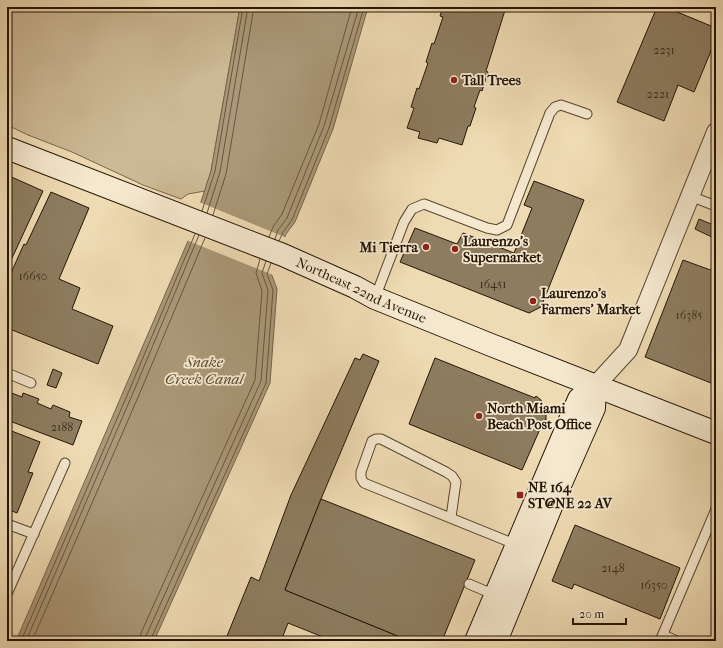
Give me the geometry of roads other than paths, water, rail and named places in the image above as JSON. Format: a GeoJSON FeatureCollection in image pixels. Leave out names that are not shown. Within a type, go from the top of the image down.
{"type":"FeatureCollection","features":[{"type":"Feature","properties":{"kind":"street"},"geometry":{"type":"LineString","coordinates":[[476,641],[579,399],[595,386],[628,350],[716,132]]}},
{"type":"Feature","properties":{"kind":"street"},"geometry":{"type":"LineString","coordinates":[[7,142],[39,161]]}},
{"type":"Feature","properties":{"kind":"street","name":"Northeast 22nd Avenue"},"geometry":{"type":"LineString","coordinates":[[7,148],[283,255],[355,287],[375,298],[497,348],[716,433]]}},
{"type":"Feature","properties":{"kind":"street"},"geometry":{"type":"LineString","coordinates":[[496,641],[557,492],[594,408],[595,386]]}},
{"type":"Feature","properties":{"kind":"lane"},"geometry":{"type":"LineString","coordinates":[[375,298],[404,222],[412,209],[424,204],[487,228],[497,230],[507,225],[550,114],[555,108],[561,105],[587,114]]}},
{"type":"Feature","properties":{"kind":"lane"},"geometry":{"type":"LineString","coordinates":[[690,196],[716,206]]}},
{"type":"Feature","properties":{"kind":"lane"},"geometry":{"type":"LineString","coordinates":[[7,373],[31,383]]}},
{"type":"Feature","properties":{"kind":"lane"},"geometry":{"type":"LineString","coordinates":[[451,517],[456,482],[452,476],[382,440],[376,439],[372,442],[361,472],[361,478],[364,483],[517,545]]}},
{"type":"Feature","properties":{"kind":"lane"},"geometry":{"type":"LineString","coordinates":[[7,594],[65,463]]}},
{"type":"Feature","properties":{"kind":"lane"},"geometry":{"type":"LineString","coordinates":[[676,641],[662,638],[716,508]]}},
{"type":"Feature","properties":{"kind":"lane"},"geometry":{"type":"LineString","coordinates":[[7,524],[34,534]]}},
{"type":"Feature","properties":{"kind":"lane"},"geometry":{"type":"LineString","coordinates":[[469,584],[495,595]]}},
{"type":"Feature","properties":{"kind":"water","name":"Snake Creek Canal"},"geometry":{"type":"Polygon","coordinates":[[[240,7],[368,7],[333,129],[295,222],[286,234],[271,273],[277,289],[270,383],[154,641],[16,641],[188,241],[211,171],[240,7]]]}},
{"type":"Feature","properties":{"kind":"place","name":"Tall Trees"},"geometry":{"type":"Point","coordinates":[454,80]}},
{"type":"Feature","properties":{"kind":"place","name":"Mi Tierra"},"geometry":{"type":"Point","coordinates":[426,247]}},
{"type":"Feature","properties":{"kind":"place","name":"Laurenzo's Supermarket"},"geometry":{"type":"Point","coordinates":[455,249]}},
{"type":"Feature","properties":{"kind":"place","name":"Laurenzo's Farmers' Market"},"geometry":{"type":"Point","coordinates":[533,301]}},
{"type":"Feature","properties":{"kind":"place","name":"North Miami Beach Post Office"},"geometry":{"type":"Point","coordinates":[479,416]}},
{"type":"Feature","properties":{"kind":"place","name":"NE 164 ST@NE 22 AV"},"geometry":{"type":"Point","coordinates":[520,495]}}]}
